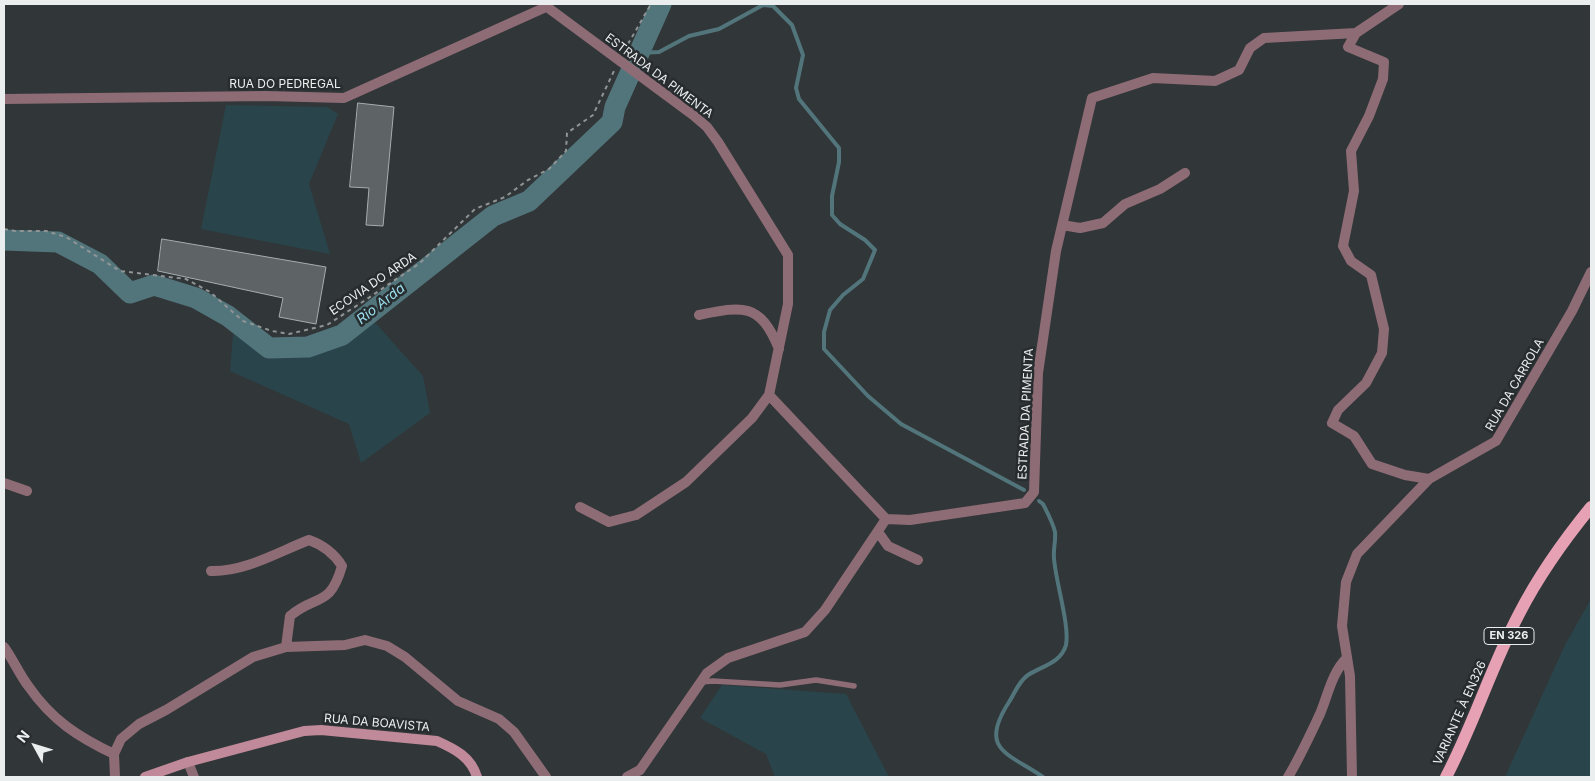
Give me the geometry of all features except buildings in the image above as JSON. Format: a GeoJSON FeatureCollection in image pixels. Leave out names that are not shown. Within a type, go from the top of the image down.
{"type":"FeatureCollection","features":[{"type":"Feature","properties":{"kind":"main road","name":"VARIANTE À EN326"},"geometry":{"type":"LineString","coordinates":[[1446,777],[1464,744],[1519,614],[1559,545],[1591,507]]}},
{"type":"Feature","properties":{"kind":"street"},"geometry":{"type":"LineString","coordinates":[[1399,4],[1356,33],[1348,47],[1384,62],[1383,79],[1369,116],[1351,151],[1354,191],[1342,246],[1351,261],[1371,275],[1384,329],[1382,353],[1366,384],[1338,410],[1332,422],[1354,436],[1372,464],[1405,475],[1429,479]]}},
{"type":"Feature","properties":{"kind":"street","name":"ESTRADA DA PIMENTA"},"geometry":{"type":"LineString","coordinates":[[544,5],[694,115],[707,127],[788,255],[788,304],[769,395]]}},
{"type":"Feature","properties":{"kind":"street","name":"RUA DO PEDREGAL"},"geometry":{"type":"LineString","coordinates":[[4,98],[266,96],[344,98],[544,5]]}},
{"type":"Feature","properties":{"kind":"street","name":"ESTRADA DA PIMENTA"},"geometry":{"type":"LineString","coordinates":[[886,520],[910,520],[1025,503],[1034,492],[1038,373],[1056,251],[1092,98],[1153,78],[1215,80],[1240,70],[1250,48],[1264,38],[1356,33]]}},
{"type":"Feature","properties":{"kind":"street"},"geometry":{"type":"LineString","coordinates":[[1062,225],[1080,228],[1103,223],[1124,204],[1160,189],[1184,173]]}},
{"type":"Feature","properties":{"kind":"street","name":"RUA DA CARROLA"},"geometry":{"type":"LineString","coordinates":[[1352,777],[1350,676],[1342,626],[1346,582],[1357,554],[1429,479],[1496,441],[1572,311],[1591,272]]}},
{"type":"Feature","properties":{"kind":"street"},"geometry":{"type":"LineString","coordinates":[[699,315],[735,308],[751,312],[765,324],[778,349]]}},
{"type":"Feature","properties":{"kind":"street"},"geometry":{"type":"LineString","coordinates":[[580,507],[609,522],[636,515],[686,482],[752,418],[769,395],[886,520],[826,610],[805,632],[728,658],[707,673],[640,770],[627,777]]}},
{"type":"Feature","properties":{"kind":"street"},"geometry":{"type":"LineString","coordinates":[[4,483],[27,491]]}},
{"type":"Feature","properties":{"kind":"street"},"geometry":{"type":"LineString","coordinates":[[878,532],[888,546],[918,560]]}},
{"type":"Feature","properties":{"kind":"street"},"geometry":{"type":"LineString","coordinates":[[211,570],[226,571],[247,566],[309,540],[319,543],[337,559],[342,566],[332,591],[323,600],[298,609],[290,616],[286,647]]}},
{"type":"Feature","properties":{"kind":"street"},"geometry":{"type":"LineString","coordinates":[[115,777],[114,754],[121,738],[139,724],[253,657],[286,647],[345,644],[364,640],[387,646],[405,657],[458,700],[499,719],[514,732],[546,777]]}},
{"type":"Feature","properties":{"kind":"street"},"geometry":{"type":"LineString","coordinates":[[4,647],[28,686],[51,715],[86,740],[114,754]]}},
{"type":"Feature","properties":{"kind":"street"},"geometry":{"type":"LineString","coordinates":[[1288,777],[1320,713],[1332,682],[1341,664],[1347,658]]}},
{"type":"Feature","properties":{"kind":"street","name":"RUA DA BOAVISTA"},"geometry":{"type":"LineString","coordinates":[[145,777],[188,762],[290,734],[322,730],[437,741],[454,748],[467,758],[477,777]]}},
{"type":"Feature","properties":{"kind":"street"},"geometry":{"type":"LineString","coordinates":[[188,762],[194,777]]}},
{"type":"Feature","properties":{"kind":"lane"},"geometry":{"type":"LineString","coordinates":[[700,682],[713,681],[780,686],[816,680],[854,686]]}},
{"type":"Feature","properties":{"kind":"path","name":"ECOVIA DO ARDA"},"geometry":{"type":"LineString","coordinates":[[4,229],[46,231],[66,237],[120,270],[186,279],[210,292],[243,320],[272,331],[289,334],[327,325],[420,263],[475,209],[505,197],[528,180],[549,169],[566,151],[567,133],[593,115],[620,61],[652,4]]}},
{"type":"Feature","properties":{"kind":"shaded area"},"geometry":{"type":"Polygon","coordinates":[[[226,105],[327,107],[338,114],[309,184],[330,254],[201,229],[226,105]]]}},
{"type":"Feature","properties":{"kind":"shaded area"},"geometry":{"type":"Polygon","coordinates":[[[371,318],[423,376],[430,413],[361,463],[349,424],[230,371],[233,334],[266,353],[309,353],[345,339],[371,318]]]}},
{"type":"Feature","properties":{"kind":"shaded area"},"geometry":{"type":"Polygon","coordinates":[[[1591,599],[1591,777],[1505,777],[1565,645],[1591,599]]]}},
{"type":"Feature","properties":{"kind":"shaded area"},"geometry":{"type":"Polygon","coordinates":[[[722,685],[846,694],[889,777],[775,777],[766,754],[700,718],[722,685]]]}},
{"type":"Feature","properties":{"kind":"waterway","name":"Rio Arda"},"geometry":{"type":"LineString","coordinates":[[4,240],[58,242],[100,264],[130,293],[154,285],[196,298],[228,316],[269,348],[308,347],[342,335],[493,216],[529,201],[612,122],[615,107],[661,4]]}},
{"type":"Feature","properties":{"kind":"waterway"},"geometry":{"type":"LineString","coordinates":[[639,53],[659,52],[689,36],[719,29],[763,5],[773,6],[792,25],[803,55],[796,88],[799,99],[839,148],[839,162],[832,196],[832,215],[840,224],[865,240],[875,250],[863,279],[843,295],[830,310],[824,332],[824,349],[868,396],[901,424],[1024,490]]}},
{"type":"Feature","properties":{"kind":"waterway"},"geometry":{"type":"LineString","coordinates":[[1039,501],[1043,504],[1055,532],[1054,558],[1066,626],[1066,645],[1060,656],[1028,675],[1022,681],[1000,718],[996,731],[997,740],[1001,748],[1043,777]]}}]}
